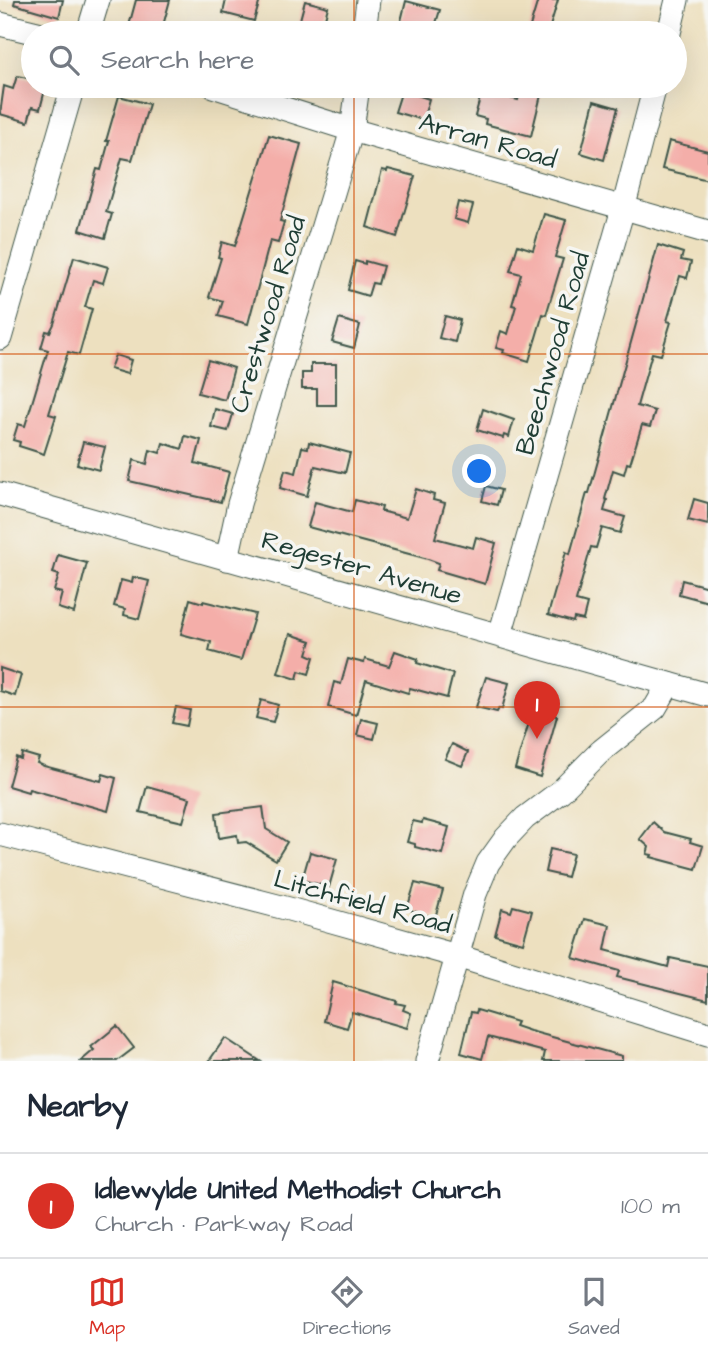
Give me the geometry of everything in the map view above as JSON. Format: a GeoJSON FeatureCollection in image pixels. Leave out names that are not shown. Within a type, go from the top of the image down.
{"type":"FeatureCollection","features":[{"type":"Feature","properties":{"kind":"street"},"geometry":{"type":"LineString","coordinates":[[92,21],[98,0]]}},
{"type":"Feature","properties":{"kind":"street"},"geometry":{"type":"LineString","coordinates":[[365,21],[368,0]]}},
{"type":"Feature","properties":{"kind":"street"},"geometry":{"type":"LineString","coordinates":[[672,21],[677,0]]}},
{"type":"Feature","properties":{"kind":"street"},"geometry":{"type":"LineString","coordinates":[[0,24],[21,29]]}},
{"type":"Feature","properties":{"kind":"street"},"geometry":{"type":"LineString","coordinates":[[0,338],[70,98]]}},
{"type":"Feature","properties":{"kind":"street","name":"Arran Road"},"geometry":{"type":"LineString","coordinates":[[251,98],[352,130],[708,232]]}},
{"type":"Feature","properties":{"kind":"street","name":"Crestwood Road"},"geometry":{"type":"LineString","coordinates":[[227,559],[239,504],[352,130],[356,98]]}},
{"type":"Feature","properties":{"kind":"street","name":"Beechwood Road"},"geometry":{"type":"LineString","coordinates":[[500,635],[623,209],[652,98]]}},
{"type":"Feature","properties":{"kind":"street","name":"Regester Avenue"},"geometry":{"type":"LineString","coordinates":[[0,494],[708,695]]}},
{"type":"Feature","properties":{"kind":"street"},"geometry":{"type":"LineString","coordinates":[[427,1061],[475,894],[488,863],[525,818],[561,791],[601,751],[655,708],[669,684]]}},
{"type":"Feature","properties":{"kind":"street","name":"Litchfield Road"},"geometry":{"type":"LineString","coordinates":[[0,834],[457,956],[708,1034]]}},
{"type":"Feature","properties":{"kind":"building"},"geometry":{"type":"Polygon","coordinates":[[[15,0],[63,0],[59,17],[14,4],[15,0]]]}},
{"type":"Feature","properties":{"kind":"building"},"geometry":{"type":"Polygon","coordinates":[[[136,0],[170,0],[164,21],[130,21],[136,0]]]}},
{"type":"Feature","properties":{"kind":"building"},"geometry":{"type":"Polygon","coordinates":[[[226,0],[260,0],[254,21],[223,13],[226,0]]]}},
{"type":"Feature","properties":{"kind":"building"},"geometry":{"type":"Polygon","coordinates":[[[538,0],[558,0],[552,21],[532,21],[538,0]]]}},
{"type":"Feature","properties":{"kind":"building"},"geometry":{"type":"Polygon","coordinates":[[[305,1],[328,7],[324,21],[300,21],[305,1]]]}},
{"type":"Feature","properties":{"kind":"building"},"geometry":{"type":"Polygon","coordinates":[[[406,1],[440,10],[437,21],[401,21],[406,1]]]}},
{"type":"Feature","properties":{"kind":"building"},"geometry":{"type":"Polygon","coordinates":[[[17,76],[21,77],[21,98],[43,98],[40,109],[32,107],[28,122],[0,114],[4,86],[13,89],[17,76]]]}},
{"type":"Feature","properties":{"kind":"building"},"geometry":{"type":"Polygon","coordinates":[[[118,98],[149,104],[132,160],[122,158],[106,212],[112,214],[105,238],[80,230],[97,169],[101,170],[109,141],[106,141],[118,98]]]}},
{"type":"Feature","properties":{"kind":"building"},"geometry":{"type":"Polygon","coordinates":[[[399,98],[429,99],[423,120],[395,112],[399,98]]]}},
{"type":"Feature","properties":{"kind":"building"},"geometry":{"type":"Polygon","coordinates":[[[480,98],[540,98],[531,136],[485,124],[486,119],[475,116],[480,98]]]}},
{"type":"Feature","properties":{"kind":"building"},"geometry":{"type":"Polygon","coordinates":[[[594,101],[618,108],[604,160],[581,153],[594,101]]]}},
{"type":"Feature","properties":{"kind":"building"},"geometry":{"type":"Polygon","coordinates":[[[269,135],[301,144],[280,221],[284,222],[278,243],[270,241],[248,324],[218,316],[223,301],[209,297],[221,258],[218,257],[222,242],[235,246],[269,135]]]}},
{"type":"Feature","properties":{"kind":"building"},"geometry":{"type":"Polygon","coordinates":[[[669,141],[708,151],[708,180],[662,169],[669,141]]]}},
{"type":"Feature","properties":{"kind":"building"},"geometry":{"type":"Polygon","coordinates":[[[382,170],[415,176],[397,237],[367,227],[382,170]]]}},
{"type":"Feature","properties":{"kind":"building"},"geometry":{"type":"Polygon","coordinates":[[[458,202],[473,205],[468,223],[454,219],[458,202]]]}},
{"type":"Feature","properties":{"kind":"building"},"geometry":{"type":"Polygon","coordinates":[[[544,214],[566,220],[555,257],[563,259],[529,361],[496,348],[501,331],[508,334],[516,306],[512,305],[521,274],[510,271],[518,245],[533,250],[544,214]]]}},
{"type":"Feature","properties":{"kind":"building"},"geometry":{"type":"Polygon","coordinates":[[[658,245],[683,253],[681,260],[691,262],[687,278],[680,276],[667,321],[671,322],[661,355],[652,353],[637,406],[655,411],[650,427],[642,425],[630,464],[627,463],[624,474],[613,470],[605,499],[604,511],[625,517],[620,533],[602,528],[596,548],[591,547],[576,601],[587,604],[583,620],[574,618],[573,622],[548,615],[566,552],[570,554],[589,493],[658,245]]]}},
{"type":"Feature","properties":{"kind":"building"},"geometry":{"type":"Polygon","coordinates":[[[74,257],[108,267],[103,283],[93,280],[85,307],[92,309],[79,355],[68,352],[49,414],[56,416],[44,454],[19,446],[20,442],[13,440],[18,424],[25,426],[48,350],[41,348],[46,331],[50,332],[54,324],[74,257]]]}},
{"type":"Feature","properties":{"kind":"building"},"geometry":{"type":"Polygon","coordinates":[[[355,261],[383,266],[378,284],[372,283],[368,296],[348,290],[355,261]]]}},
{"type":"Feature","properties":{"kind":"building"},"geometry":{"type":"Polygon","coordinates":[[[445,316],[460,320],[455,342],[439,338],[445,316]]]}},
{"type":"Feature","properties":{"kind":"building"},"geometry":{"type":"Polygon","coordinates":[[[339,319],[360,325],[354,348],[332,342],[339,319]]]}},
{"type":"Feature","properties":{"kind":"building"},"geometry":{"type":"Polygon","coordinates":[[[115,355],[131,360],[127,374],[110,369],[115,355]]]}},
{"type":"Feature","properties":{"kind":"building"},"geometry":{"type":"Polygon","coordinates":[[[208,360],[234,368],[225,400],[198,393],[208,360]]]}},
{"type":"Feature","properties":{"kind":"building"},"geometry":{"type":"Polygon","coordinates":[[[311,364],[336,364],[336,405],[317,405],[317,389],[302,389],[302,373],[311,373],[311,364]]]}},
{"type":"Feature","properties":{"kind":"building"},"geometry":{"type":"Polygon","coordinates":[[[215,409],[233,414],[228,431],[211,427],[215,409]]]}},
{"type":"Feature","properties":{"kind":"building"},"geometry":{"type":"Polygon","coordinates":[[[483,409],[514,420],[509,437],[504,435],[503,438],[477,430],[483,409]]]}},
{"type":"Feature","properties":{"kind":"building"},"geometry":{"type":"Polygon","coordinates":[[[185,436],[201,440],[195,463],[229,472],[221,502],[129,481],[134,460],[147,464],[150,450],[160,453],[163,443],[182,449],[185,436]]]}},
{"type":"Feature","properties":{"kind":"building"},"geometry":{"type":"Polygon","coordinates":[[[83,442],[105,447],[99,470],[77,464],[83,442]]]}},
{"type":"Feature","properties":{"kind":"building"},"geometry":{"type":"Polygon","coordinates":[[[309,442],[350,453],[345,473],[315,466],[307,496],[280,488],[285,470],[296,473],[302,447],[308,448],[309,442]]]}},
{"type":"Feature","properties":{"kind":"building"},"geometry":{"type":"Polygon","coordinates":[[[486,486],[501,490],[497,505],[482,501],[486,486]]]}},
{"type":"Feature","properties":{"kind":"building"},"geometry":{"type":"Polygon","coordinates":[[[416,489],[434,495],[433,500],[445,503],[435,538],[473,548],[476,537],[496,543],[485,584],[437,570],[439,563],[428,559],[308,527],[315,502],[352,512],[355,500],[382,507],[381,511],[407,518],[416,489]]]}},
{"type":"Feature","properties":{"kind":"building"},"geometry":{"type":"Polygon","coordinates":[[[694,499],[708,503],[708,525],[688,520],[694,499]]]}},
{"type":"Feature","properties":{"kind":"building"},"geometry":{"type":"Polygon","coordinates":[[[58,555],[87,563],[74,613],[58,608],[62,593],[54,591],[59,575],[53,573],[58,555]]]}},
{"type":"Feature","properties":{"kind":"building"},"geometry":{"type":"Polygon","coordinates":[[[133,577],[149,581],[139,619],[124,615],[125,609],[114,606],[121,580],[132,583],[133,577]]]}},
{"type":"Feature","properties":{"kind":"building"},"geometry":{"type":"Polygon","coordinates":[[[682,580],[708,587],[708,602],[679,594],[682,580]]]}},
{"type":"Feature","properties":{"kind":"building"},"geometry":{"type":"Polygon","coordinates":[[[190,599],[255,614],[241,660],[209,651],[211,642],[181,634],[190,599]]]}},
{"type":"Feature","properties":{"kind":"building"},"geometry":{"type":"Polygon","coordinates":[[[290,634],[311,641],[307,654],[314,657],[309,674],[299,671],[297,679],[278,673],[290,634]]]}},
{"type":"Feature","properties":{"kind":"building"},"geometry":{"type":"Polygon","coordinates":[[[395,651],[418,659],[417,663],[453,674],[447,698],[410,688],[408,693],[366,680],[356,715],[328,707],[334,682],[341,684],[348,659],[364,663],[365,659],[389,666],[395,651]]]}},
{"type":"Feature","properties":{"kind":"building"},"geometry":{"type":"Polygon","coordinates":[[[0,668],[21,675],[15,696],[0,691],[0,668]]]}},
{"type":"Feature","properties":{"kind":"building"},"geometry":{"type":"Polygon","coordinates":[[[486,677],[509,683],[502,709],[499,708],[497,712],[476,707],[486,677]]]}},
{"type":"Feature","properties":{"kind":"building"},"geometry":{"type":"Polygon","coordinates":[[[261,700],[278,705],[273,722],[256,718],[261,700]]]}},
{"type":"Feature","properties":{"kind":"building"},"geometry":{"type":"Polygon","coordinates":[[[176,707],[190,710],[187,726],[172,723],[176,707]]]}},
{"type":"Feature","properties":{"kind":"building"},"geometry":{"type":"Polygon","coordinates":[[[533,709],[557,716],[540,777],[515,769],[533,709]]]}},
{"type":"Feature","properties":{"kind":"building"},"geometry":{"type":"Polygon","coordinates":[[[361,719],[378,723],[374,739],[357,735],[361,719]]]}},
{"type":"Feature","properties":{"kind":"building"},"geometry":{"type":"Polygon","coordinates":[[[452,744],[468,752],[462,766],[445,759],[452,744]]]}},
{"type":"Feature","properties":{"kind":"building"},"geometry":{"type":"Polygon","coordinates":[[[22,753],[39,758],[37,763],[44,766],[101,781],[103,774],[116,778],[108,811],[29,789],[28,792],[8,786],[16,757],[21,759],[22,753]]]}},
{"type":"Feature","properties":{"kind":"building"},"geometry":{"type":"Polygon","coordinates":[[[147,786],[190,798],[183,822],[140,812],[147,786]]]}},
{"type":"Feature","properties":{"kind":"building"},"geometry":{"type":"Polygon","coordinates":[[[263,807],[266,829],[287,842],[276,860],[246,842],[238,843],[237,835],[219,838],[216,813],[263,807]]]}},
{"type":"Feature","properties":{"kind":"building"},"geometry":{"type":"Polygon","coordinates":[[[423,820],[449,827],[442,854],[415,847],[415,844],[407,842],[413,821],[422,823],[423,820]]]}},
{"type":"Feature","properties":{"kind":"building"},"geometry":{"type":"Polygon","coordinates":[[[653,822],[664,832],[691,839],[690,842],[703,846],[696,869],[647,854],[649,847],[640,839],[653,822]]]}},
{"type":"Feature","properties":{"kind":"building"},"geometry":{"type":"Polygon","coordinates":[[[550,849],[573,854],[567,877],[545,872],[550,849]]]}},
{"type":"Feature","properties":{"kind":"building"},"geometry":{"type":"Polygon","coordinates":[[[310,852],[337,859],[329,887],[302,880],[310,852]]]}},
{"type":"Feature","properties":{"kind":"building"},"geometry":{"type":"Polygon","coordinates":[[[415,883],[443,890],[435,918],[407,909],[415,883]]]}},
{"type":"Feature","properties":{"kind":"building"},"geometry":{"type":"Polygon","coordinates":[[[513,906],[532,911],[523,943],[495,935],[502,909],[511,912],[513,906]]]}},
{"type":"Feature","properties":{"kind":"building"},"geometry":{"type":"Polygon","coordinates":[[[585,919],[610,925],[605,950],[668,967],[670,958],[708,966],[708,1000],[617,977],[619,971],[573,958],[585,919]]]}},
{"type":"Feature","properties":{"kind":"building"},"geometry":{"type":"Polygon","coordinates":[[[333,982],[405,1005],[403,1010],[411,1013],[407,1028],[352,1012],[347,1028],[324,1021],[333,982]]]}},
{"type":"Feature","properties":{"kind":"building"},"geometry":{"type":"Polygon","coordinates":[[[477,1010],[517,1022],[515,1026],[530,1031],[622,1056],[622,1061],[543,1061],[545,1052],[488,1037],[482,1059],[461,1053],[471,1012],[476,1013],[477,1010]]]}},
{"type":"Feature","properties":{"kind":"building"},"geometry":{"type":"Polygon","coordinates":[[[117,1026],[134,1048],[117,1061],[81,1061],[94,1050],[91,1047],[117,1026]]]}},
{"type":"Feature","properties":{"kind":"building"},"geometry":{"type":"Polygon","coordinates":[[[225,1038],[260,1061],[209,1061],[225,1038]]]}},
{"type":"Feature","properties":{"kind":"place","name":"Idlewylde United Methodist Church"},"geometry":{"type":"Point","coordinates":[537,739]}}]}
